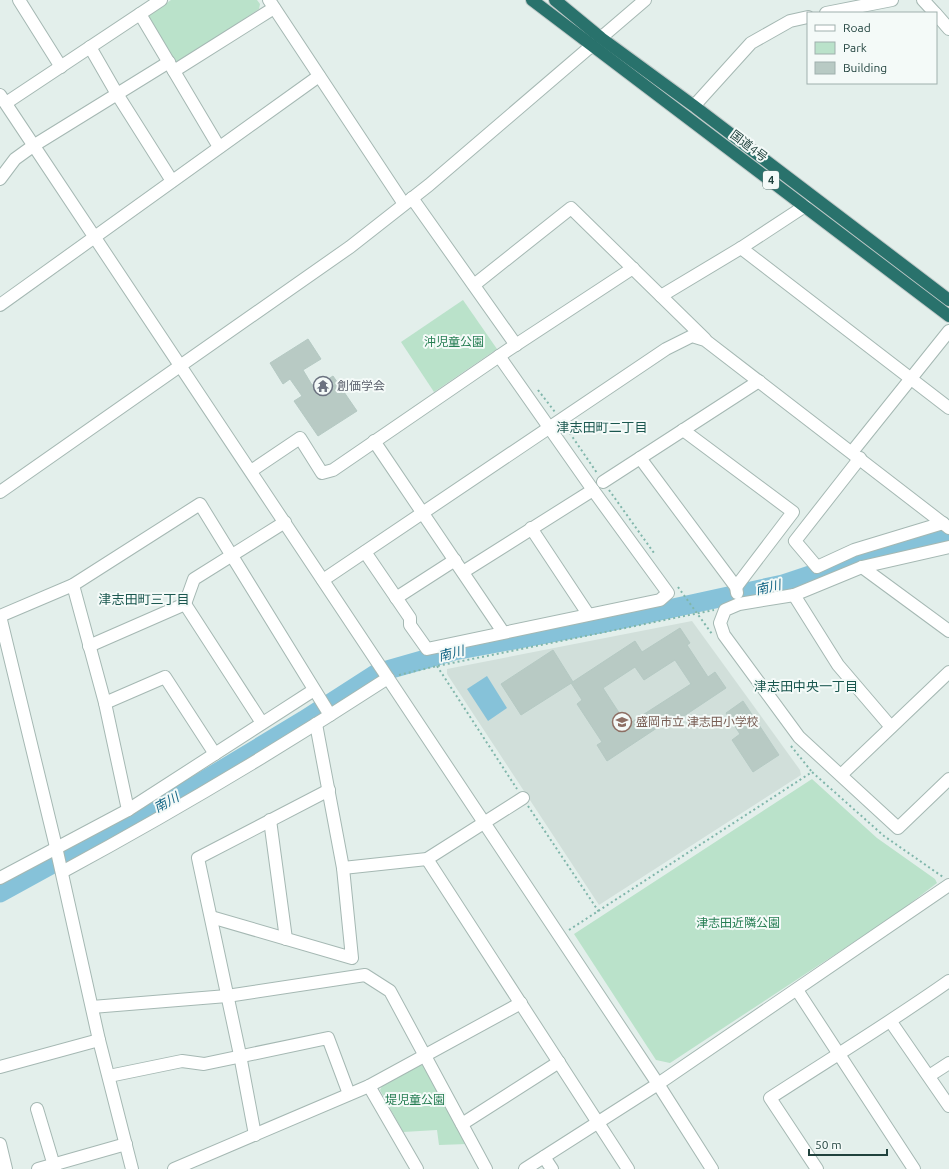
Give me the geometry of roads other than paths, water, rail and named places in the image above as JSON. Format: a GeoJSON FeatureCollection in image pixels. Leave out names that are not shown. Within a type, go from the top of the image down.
{"type":"FeatureCollection","features":[{"type":"Feature","properties":{"kind":"highway","name":"国道4号"},"geometry":{"type":"LineString","coordinates":[[532,0],[592,47],[949,316]]}},
{"type":"Feature","properties":{"kind":"highway","name":"国道4号"},"geometry":{"type":"LineString","coordinates":[[558,1],[602,38],[949,300]]}},
{"type":"Feature","properties":{"kind":"street"},"geometry":{"type":"LineString","coordinates":[[19,0],[61,66]]}},
{"type":"Feature","properties":{"kind":"street"},"geometry":{"type":"LineString","coordinates":[[160,0],[90,48],[3,99],[560,936],[658,1084],[712,1169]]}},
{"type":"Feature","properties":{"kind":"street"},"geometry":{"type":"LineString","coordinates":[[0,492],[350,247],[408,201],[592,47],[645,0]]}},
{"type":"Feature","properties":{"kind":"street"},"geometry":{"type":"LineString","coordinates":[[831,12],[892,0]]}},
{"type":"Feature","properties":{"kind":"street"},"geometry":{"type":"LineString","coordinates":[[923,0],[933,12]]}},
{"type":"Feature","properties":{"kind":"street"},"geometry":{"type":"LineString","coordinates":[[0,179],[14,159],[33,146],[116,94],[172,67],[272,4],[319,76],[408,201],[474,285],[516,345]]}},
{"type":"Feature","properties":{"kind":"street"},"geometry":{"type":"LineString","coordinates":[[140,14],[219,147]]}},
{"type":"Feature","properties":{"kind":"street"},"geometry":{"type":"LineString","coordinates":[[937,16],[949,29]]}},
{"type":"Feature","properties":{"kind":"street"},"geometry":{"type":"LineString","coordinates":[[694,106],[751,43],[790,21],[807,17]]}},
{"type":"Feature","properties":{"kind":"street"},"geometry":{"type":"LineString","coordinates":[[90,48],[116,94],[172,181]]}},
{"type":"Feature","properties":{"kind":"street"},"geometry":{"type":"LineString","coordinates":[[0,305],[319,76]]}},
{"type":"Feature","properties":{"kind":"street"},"geometry":{"type":"LineString","coordinates":[[661,296],[741,248],[805,206]]}},
{"type":"Feature","properties":{"kind":"street"},"geometry":{"type":"LineString","coordinates":[[474,285],[571,208],[706,340],[946,526]]}},
{"type":"Feature","properties":{"kind":"street"},"geometry":{"type":"LineString","coordinates":[[741,248],[949,408]]}},
{"type":"Feature","properties":{"kind":"street"},"geometry":{"type":"LineString","coordinates":[[251,471],[300,438],[322,473],[333,470],[499,356],[633,268]]}},
{"type":"Feature","properties":{"kind":"street"},"geometry":{"type":"LineString","coordinates":[[795,541],[911,378],[949,331]]}},
{"type":"Feature","properties":{"kind":"street"},"geometry":{"type":"LineString","coordinates":[[323,580],[666,349],[692,336],[706,340]]}},
{"type":"Feature","properties":{"kind":"street"},"geometry":{"type":"LineString","coordinates":[[365,552],[410,618],[410,624],[427,649],[660,600],[668,593],[593,490],[499,356]]}},
{"type":"Feature","properties":{"kind":"street"},"geometry":{"type":"LineString","coordinates":[[603,482],[759,381]]}},
{"type":"Feature","properties":{"kind":"street"},"geometry":{"type":"LineString","coordinates":[[683,430],[794,512],[737,596],[725,610],[720,623],[724,635],[799,737],[898,828],[949,780]]}},
{"type":"Feature","properties":{"kind":"street"},"geometry":{"type":"LineString","coordinates":[[374,441],[503,632]]}},
{"type":"Feature","properties":{"kind":"street"},"geometry":{"type":"LineString","coordinates":[[640,458],[737,596]]}},
{"type":"Feature","properties":{"kind":"street"},"geometry":{"type":"LineString","coordinates":[[463,572],[593,490]]}},
{"type":"Feature","properties":{"kind":"street"},"geometry":{"type":"LineString","coordinates":[[132,1169],[99,1040],[62,872],[0,616],[73,585],[200,504],[233,555],[330,715]]}},
{"type":"Feature","properties":{"kind":"street"},"geometry":{"type":"LineString","coordinates":[[89,646],[185,604],[194,579],[285,522]]}},
{"type":"Feature","properties":{"kind":"street"},"geometry":{"type":"LineString","coordinates":[[784,525],[795,541],[817,567],[854,550],[946,526]]}},
{"type":"Feature","properties":{"kind":"street"},"geometry":{"type":"LineString","coordinates":[[531,528],[588,614]]}},
{"type":"Feature","properties":{"kind":"street"},"geometry":{"type":"LineString","coordinates":[[737,596],[794,595],[862,566],[949,547]]}},
{"type":"Feature","properties":{"kind":"street"},"geometry":{"type":"LineString","coordinates":[[396,598],[455,560]]}},
{"type":"Feature","properties":{"kind":"street"},"geometry":{"type":"LineString","coordinates":[[862,566],[949,631]]}},
{"type":"Feature","properties":{"kind":"street"},"geometry":{"type":"LineString","coordinates":[[73,585],[105,702],[128,810]]}},
{"type":"Feature","properties":{"kind":"street"},"geometry":{"type":"LineString","coordinates":[[794,595],[838,665],[891,727]]}},
{"type":"Feature","properties":{"kind":"street"},"geometry":{"type":"LineString","coordinates":[[185,604],[262,723]]}},
{"type":"Feature","properties":{"kind":"street"},"geometry":{"type":"LineString","coordinates":[[841,775],[949,672]]}},
{"type":"Feature","properties":{"kind":"street"},"geometry":{"type":"LineString","coordinates":[[105,702],[165,677],[214,754]]}},
{"type":"Feature","properties":{"kind":"street"},"geometry":{"type":"LineString","coordinates":[[62,872],[156,821],[316,724],[388,678]]}},
{"type":"Feature","properties":{"kind":"street"},"geometry":{"type":"LineString","coordinates":[[0,878],[128,810],[314,690]]}},
{"type":"Feature","properties":{"kind":"street"},"geometry":{"type":"LineString","coordinates":[[211,917],[352,958],[343,868],[316,724]]}},
{"type":"Feature","properties":{"kind":"street"},"geometry":{"type":"LineString","coordinates":[[255,1135],[240,1055],[198,858],[328,790]]}},
{"type":"Feature","properties":{"kind":"street"},"geometry":{"type":"LineString","coordinates":[[343,868],[427,859],[523,798]]}},
{"type":"Feature","properties":{"kind":"street"},"geometry":{"type":"LineString","coordinates":[[270,820],[286,939]]}},
{"type":"Feature","properties":{"kind":"street"},"geometry":{"type":"LineString","coordinates":[[427,859],[628,1169]]}},
{"type":"Feature","properties":{"kind":"street"},"geometry":{"type":"LineString","coordinates":[[525,1169],[658,1084],[797,990],[946,881]]}},
{"type":"Feature","properties":{"kind":"street"},"geometry":{"type":"LineString","coordinates":[[92,1007],[227,996],[365,975],[390,991],[424,1057],[486,1169]]}},
{"type":"Feature","properties":{"kind":"street"},"geometry":{"type":"LineString","coordinates":[[817,1169],[770,1098],[838,1053],[891,1022],[949,980]]}},
{"type":"Feature","properties":{"kind":"street"},"geometry":{"type":"LineString","coordinates":[[797,990],[914,1169]]}},
{"type":"Feature","properties":{"kind":"street"},"geometry":{"type":"LineString","coordinates":[[174,1169],[369,1086],[521,1003]]}},
{"type":"Feature","properties":{"kind":"street"},"geometry":{"type":"LineString","coordinates":[[891,1022],[949,1106]]}},
{"type":"Feature","properties":{"kind":"street"},"geometry":{"type":"LineString","coordinates":[[109,1076],[182,1061],[204,1064],[240,1055],[328,1038],[349,1094]]}},
{"type":"Feature","properties":{"kind":"street"},"geometry":{"type":"LineString","coordinates":[[0,1066],[99,1040]]}},
{"type":"Feature","properties":{"kind":"street"},"geometry":{"type":"LineString","coordinates":[[462,1124],[559,1062]]}},
{"type":"Feature","properties":{"kind":"street"},"geometry":{"type":"LineString","coordinates":[[929,1076],[949,1063]]}},
{"type":"Feature","properties":{"kind":"street"},"geometry":{"type":"LineString","coordinates":[[369,1086],[417,1169]]}},
{"type":"Feature","properties":{"kind":"street"},"geometry":{"type":"LineString","coordinates":[[37,1109],[55,1167]]}},
{"type":"Feature","properties":{"kind":"street"},"geometry":{"type":"LineString","coordinates":[[0,1144],[6,1169]]}},
{"type":"Feature","properties":{"kind":"street"},"geometry":{"type":"LineString","coordinates":[[38,1169],[55,1167],[126,1144]]}},
{"type":"Feature","properties":{"kind":"street"},"geometry":{"type":"LineString","coordinates":[[544,1157],[552,1169]]}},
{"type":"Feature","properties":{"kind":"water"},"geometry":{"type":"Polygon","coordinates":[[[487,676],[507,708],[488,721],[467,689],[487,676]]]}},
{"type":"Feature","properties":{"kind":"waterway","name":"南川"},"geometry":{"type":"LineString","coordinates":[[0,893],[193,787],[304,720],[377,673],[454,651],[600,624],[783,584],[873,554],[949,533]]}},
{"type":"Feature","properties":{"kind":"place","name":"創価学会"},"geometry":{"type":"Point","coordinates":[323,386]}},
{"type":"Feature","properties":{"kind":"place","name":"盛岡市立 津志田小学校"},"geometry":{"type":"Point","coordinates":[622,722]}},
{"type":"Feature","properties":{"kind":"district","name":"津志田町二丁目"},"geometry":{"type":"Point","coordinates":[602,427]}},
{"type":"Feature","properties":{"kind":"district","name":"津志田町三丁目"},"geometry":{"type":"Point","coordinates":[144,599]}},
{"type":"Feature","properties":{"kind":"district","name":"津志田中央一丁目"},"geometry":{"type":"Point","coordinates":[806,686]}},
{"type":"Feature","properties":{"kind":"park label","name":"沖児童公園"},"geometry":{"type":"Point","coordinates":[454,342]}},
{"type":"Feature","properties":{"kind":"park label","name":"津志田近隣公園"},"geometry":{"type":"Point","coordinates":[738,923]}},
{"type":"Feature","properties":{"kind":"park label","name":"堤児童公園"},"geometry":{"type":"Point","coordinates":[415,1100]}}]}
